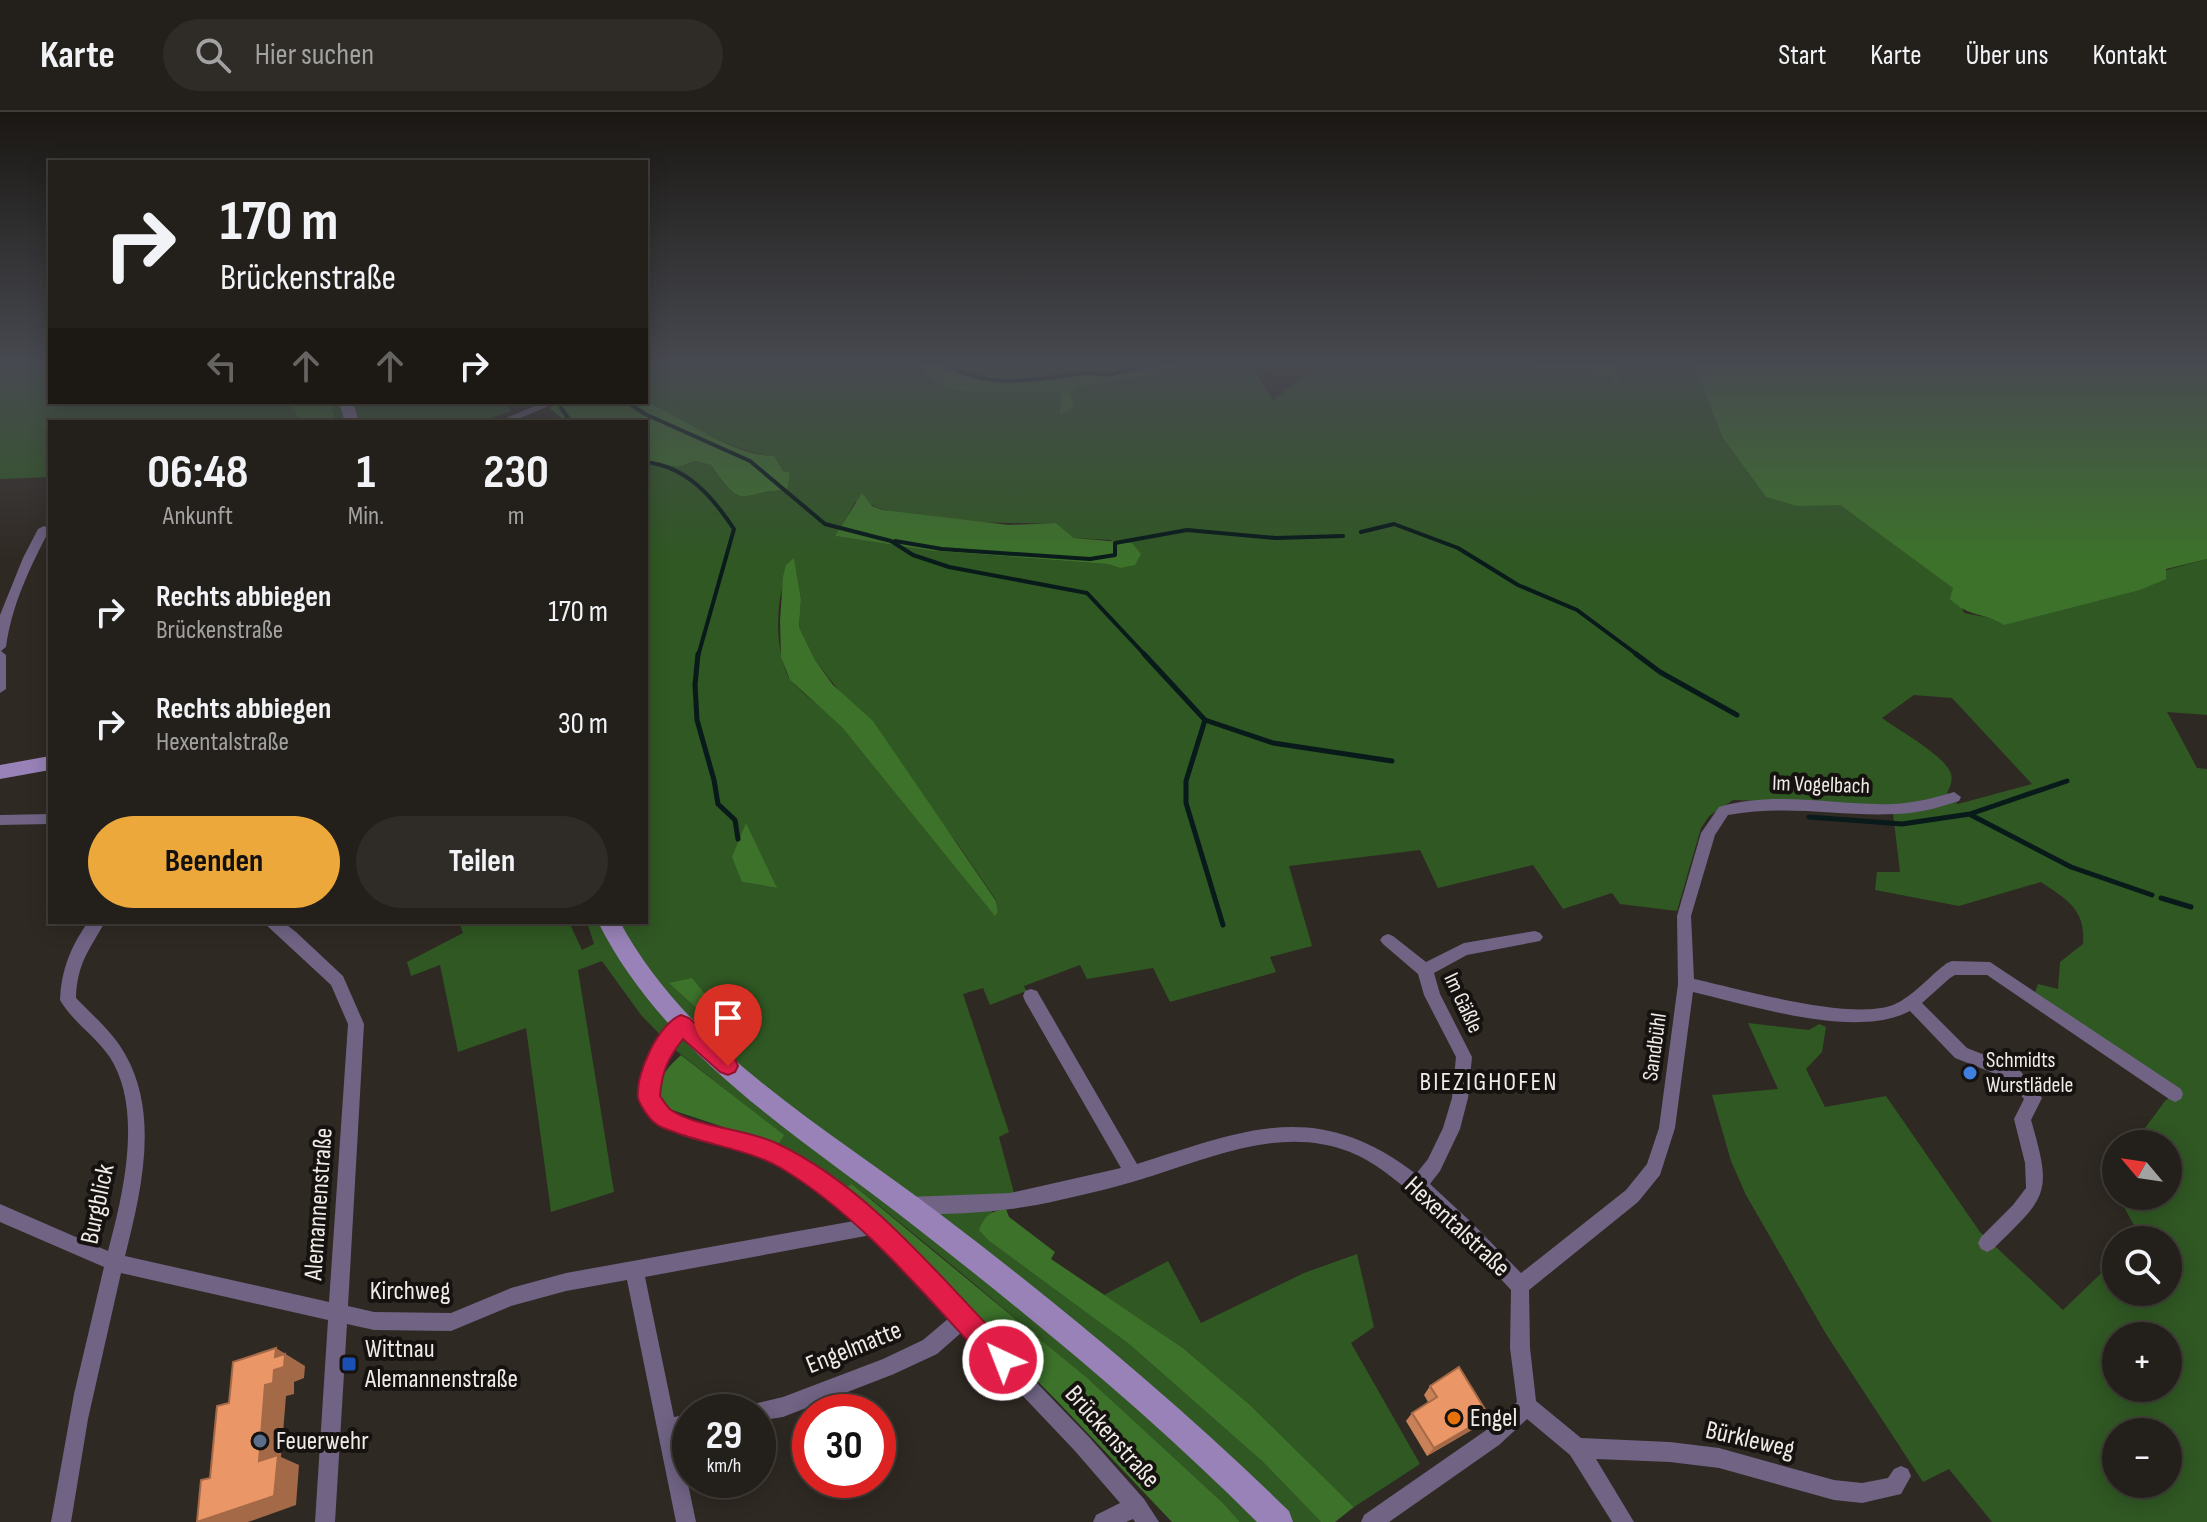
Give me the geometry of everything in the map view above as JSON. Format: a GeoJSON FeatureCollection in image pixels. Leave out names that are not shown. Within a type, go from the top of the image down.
{"type":"FeatureCollection","features":[{"type":"Feature","properties":{"kind":"main road"},"geometry":{"type":"LineString","coordinates":[[0,772],[48,763]]}},
{"type":"Feature","properties":{"kind":"main road"},"geometry":{"type":"LineString","coordinates":[[610,924],[641,978],[681,1024],[804,1127],[1066,1329],[1204,1449],[1278,1522]]}},
{"type":"Feature","properties":{"kind":"street"},"geometry":{"type":"LineString","coordinates":[[0,647],[2,621],[11,595],[44,529]]}},
{"type":"Feature","properties":{"kind":"street"},"geometry":{"type":"LineString","coordinates":[[0,655],[0,689]]}},
{"type":"Feature","properties":{"kind":"street","name":"Im Vogelbach"},"geometry":{"type":"LineString","coordinates":[[1686,984],[1684,916],[1708,833],[1724,811],[1787,804],[1920,809],[1954,797]]}},
{"type":"Feature","properties":{"kind":"street"},"geometry":{"type":"LineString","coordinates":[[0,820],[48,819]]}},
{"type":"Feature","properties":{"kind":"street","name":"Burgblick"},"geometry":{"type":"LineString","coordinates":[[61,1522],[78,1414],[129,1192],[136,1144],[136,1116],[124,1068],[108,1041],[68,1000],[68,978],[76,954],[96,924]]}},
{"type":"Feature","properties":{"kind":"street","name":"Alemannenstraße"},"geometry":{"type":"LineString","coordinates":[[274,924],[291,936],[337,981],[356,1024],[325,1522]]}},
{"type":"Feature","properties":{"kind":"street","name":"Im Gäßle"},"geometry":{"type":"LineString","coordinates":[[1425,970],[1464,949],[1535,937]]}},
{"type":"Feature","properties":{"kind":"street","name":"Im Gäßle"},"geometry":{"type":"LineString","coordinates":[[1388,940],[1425,970],[1432,995],[1464,1057],[1460,1098],[1451,1129],[1434,1165],[1417,1187]]}},
{"type":"Feature","properties":{"kind":"street"},"geometry":{"type":"LineString","coordinates":[[1686,984],[1845,1017],[1883,1014],[1912,1003],[1952,968],[1990,969],[2175,1094]]}},
{"type":"Feature","properties":{"kind":"street","name":"Sandbühl"},"geometry":{"type":"LineString","coordinates":[[1520,1286],[1622,1204],[1654,1169],[1667,1128],[1686,984]]}},
{"type":"Feature","properties":{"kind":"street"},"geometry":{"type":"LineString","coordinates":[[1031,996],[1133,1173]]}},
{"type":"Feature","properties":{"kind":"street"},"geometry":{"type":"LineString","coordinates":[[1912,1003],[1961,1053],[2012,1073],[2034,1098],[2022,1119],[2038,1182],[2034,1197],[1987,1243]]}},
{"type":"Feature","properties":{"kind":"street","name":"Brückenstraße"},"geometry":{"type":"LineString","coordinates":[[681,1024],[658,1056],[651,1074],[649,1098],[663,1117],[714,1136],[757,1145],[787,1159],[821,1181],[874,1226],[963,1318],[1143,1514]]}},
{"type":"Feature","properties":{"kind":"street","name":"Hexentalstraße"},"geometry":{"type":"LineString","coordinates":[[909,1206],[989,1205],[1025,1199],[1133,1173],[1172,1158],[1247,1138],[1295,1133],[1327,1137],[1355,1146],[1417,1187],[1467,1229],[1520,1286],[1520,1348],[1527,1406]]}},
{"type":"Feature","properties":{"kind":"street","name":"Kirchweg"},"geometry":{"type":"LineString","coordinates":[[0,1213],[113,1262],[374,1321],[451,1322],[511,1297],[634,1268],[874,1226]]}},
{"type":"Feature","properties":{"kind":"street"},"geometry":{"type":"LineString","coordinates":[[634,1268],[686,1522]]}},
{"type":"Feature","properties":{"kind":"street","name":"Engelmatte"},"geometry":{"type":"LineString","coordinates":[[776,1408],[887,1367],[930,1347],[963,1318]]}},
{"type":"Feature","properties":{"kind":"street"},"geometry":{"type":"LineString","coordinates":[[1371,1522],[1492,1438],[1527,1406],[1577,1448],[1624,1522]]}},
{"type":"Feature","properties":{"kind":"street"},"geometry":{"type":"LineString","coordinates":[[667,1429],[672,1428]]}},
{"type":"Feature","properties":{"kind":"street","name":"Bürkleweg"},"geometry":{"type":"LineString","coordinates":[[1577,1448],[1670,1452],[1719,1458],[1848,1492],[1862,1493],[1894,1487],[1901,1476]]}},
{"type":"Feature","properties":{"kind":"street"},"geometry":{"type":"LineString","coordinates":[[1103,1522],[1143,1514]]}},
{"type":"Feature","properties":{"kind":"green space"},"geometry":{"type":"Polygon","coordinates":[[[0,429],[48,429],[48,477],[0,479],[0,429]]]}},
{"type":"Feature","properties":{"kind":"green space"},"geometry":{"type":"Polygon","coordinates":[[[648,429],[698,429],[742,450],[774,456],[783,471],[790,473],[787,490],[743,496],[730,490],[711,465],[695,461],[678,467],[648,462],[648,429]]]}},
{"type":"Feature","properties":{"kind":"green space"},"geometry":{"type":"Polygon","coordinates":[[[694,429],[1719,429],[1766,497],[1797,505],[1840,505],[1954,588],[1964,613],[1991,618],[2165,573],[2166,570],[2207,559],[2207,715],[2167,712],[2197,768],[2207,769],[2207,1522],[1992,1522],[1949,1469],[1923,1482],[1826,1334],[1746,1195],[1731,1161],[1712,1095],[1778,1089],[1748,1023],[1809,1030],[1819,1024],[1826,1027],[1822,1052],[1806,1069],[1825,1107],[1886,1096],[1980,1232],[2063,1310],[2102,1272],[2102,1306],[2182,1306],[2182,1226],[2134,1226],[2126,1210],[2182,1210],[2182,1130],[2144,1130],[2165,1101],[2178,1091],[2035,992],[2038,984],[2058,989],[2060,962],[2083,944],[2078,913],[2041,882],[1959,906],[1875,890],[1877,872],[1900,872],[1892,805],[1733,800],[1709,816],[1701,828],[1677,911],[1620,904],[1612,893],[1563,909],[1533,865],[1438,888],[1420,850],[1289,866],[1312,946],[1270,957],[1276,972],[1170,1002],[1153,968],[1087,979],[1080,965],[1024,986],[1026,991],[990,1005],[983,988],[963,994],[1009,1132],[999,1137],[1018,1208],[992,1211],[989,1241],[1129,1344],[1263,1462],[1321,1522],[1240,1522],[1087,1380],[900,1222],[852,1184],[845,1187],[778,1145],[783,1135],[673,1048],[641,1015],[602,961],[578,970],[614,1192],[551,1212],[526,1028],[458,1052],[440,965],[411,976],[407,962],[463,933],[460,924],[570,924],[582,950],[594,944],[588,924],[648,924],[648,462],[678,467],[695,461],[711,465],[737,495],[787,490],[783,471],[774,456],[744,450],[694,429]],[[866,501],[855,502],[836,536],[933,551],[1107,564],[1120,568],[1111,540],[1074,538],[1056,523],[927,518],[880,508],[866,501]],[[794,559],[783,585],[778,616],[780,648],[788,676],[862,748],[995,915],[998,912],[996,900],[957,843],[815,660],[799,627],[801,599],[794,559]],[[1914,695],[1882,718],[1940,759],[1951,774],[1947,793],[1958,804],[2032,784],[1952,698],[1914,695]],[[746,824],[742,882],[776,888],[746,824]]]}},
{"type":"Feature","properties":{"kind":"green space"},"geometry":{"type":"Polygon","coordinates":[[[1719,429],[2207,429],[2207,559],[2166,569],[2166,579],[2140,590],[2004,625],[1957,605],[1950,599],[1953,588],[1840,505],[1797,506],[1766,497],[1719,429]]]}},
{"type":"Feature","properties":{"kind":"green space"},"geometry":{"type":"Polygon","coordinates":[[[862,493],[872,506],[883,510],[1009,525],[1056,523],[1074,538],[1132,543],[1141,554],[1135,565],[1120,568],[1107,564],[933,551],[835,536],[862,493]]]}},
{"type":"Feature","properties":{"kind":"green space"},"geometry":{"type":"Polygon","coordinates":[[[794,558],[801,599],[799,627],[815,660],[833,685],[873,721],[996,901],[998,912],[995,916],[842,727],[790,680],[781,657],[780,621],[783,577],[786,565],[794,558]]]}},
{"type":"Feature","properties":{"kind":"green space"},"geometry":{"type":"Polygon","coordinates":[[[746,823],[777,888],[742,882],[732,857],[746,823]]]}},
{"type":"Feature","properties":{"kind":"green space"},"geometry":{"type":"Polygon","coordinates":[[[692,978],[738,1036],[731,1039],[669,983],[692,978]]]}},
{"type":"Feature","properties":{"kind":"green space"},"geometry":{"type":"Polygon","coordinates":[[[681,1055],[784,1135],[778,1145],[669,1109],[659,1099],[660,1085],[667,1070],[681,1055]]]}},
{"type":"Feature","properties":{"kind":"green space"},"geometry":{"type":"Polygon","coordinates":[[[852,1184],[1087,1378],[1240,1522],[1172,1522],[845,1187],[852,1184]]]}},
{"type":"Feature","properties":{"kind":"green space"},"geometry":{"type":"Polygon","coordinates":[[[1006,1209],[1009,1217],[1055,1252],[1051,1259],[1183,1348],[1249,1404],[1354,1507],[1335,1522],[1321,1522],[1263,1462],[1129,1344],[989,1241],[979,1230],[981,1225],[989,1215],[1006,1209]]]}},
{"type":"Feature","properties":{"kind":"green space"},"geometry":{"type":"Polygon","coordinates":[[[1357,1254],[1374,1327],[1351,1343],[1420,1464],[1354,1507],[1249,1404],[1183,1348],[1104,1295],[1168,1261],[1201,1323],[1304,1273],[1357,1254]]]}},
{"type":"Feature","properties":{"kind":"building"},"geometry":{"type":"Polygon","coordinates":[[[276,1348],[275,1357],[285,1354],[284,1367],[274,1370],[273,1383],[265,1385],[259,1461],[278,1455],[274,1496],[197,1522],[201,1480],[210,1478],[217,1406],[229,1403],[233,1362],[276,1348]]]}},
{"type":"Feature","properties":{"kind":"building","name":"Engel"},"geometry":{"type":"Polygon","coordinates":[[[1459,1367],[1489,1416],[1434,1448],[1412,1413],[1437,1397],[1430,1386],[1459,1367]]]}},
{"type":"Feature","properties":{"kind":"waterway"},"geometry":{"type":"LineString","coordinates":[[678,429],[750,461],[825,524],[891,541],[913,555],[949,567],[1087,593],[1146,656]]}},
{"type":"Feature","properties":{"kind":"waterway"},"geometry":{"type":"LineString","coordinates":[[648,462],[674,470],[697,485],[717,505],[734,529],[698,656]]}},
{"type":"Feature","properties":{"kind":"waterway"},"geometry":{"type":"LineString","coordinates":[[1361,532],[1394,524],[1458,548],[1518,585],[1577,610],[1639,656]]}},
{"type":"Feature","properties":{"kind":"waterway"},"geometry":{"type":"LineString","coordinates":[[895,541],[942,549],[1090,559],[1115,555],[1115,543],[1187,530],[1276,538],[1343,536]]}},
{"type":"Feature","properties":{"kind":"waterway"},"geometry":{"type":"LineString","coordinates":[[698,654],[695,685],[697,720],[718,804],[735,820],[738,839]]}},
{"type":"Feature","properties":{"kind":"waterway"},"geometry":{"type":"LineString","coordinates":[[1144,654],[1205,720]]}},
{"type":"Feature","properties":{"kind":"waterway"},"geometry":{"type":"LineString","coordinates":[[1636,654],[1660,672],[1737,715]]}},
{"type":"Feature","properties":{"kind":"waterway"},"geometry":{"type":"LineString","coordinates":[[1205,720],[1273,743],[1392,761]]}},
{"type":"Feature","properties":{"kind":"waterway"},"geometry":{"type":"LineString","coordinates":[[1205,720],[1186,781],[1186,803],[1223,925]]}},
{"type":"Feature","properties":{"kind":"waterway"},"geometry":{"type":"LineString","coordinates":[[1809,817],[1902,824],[1970,814],[2067,781]]}},
{"type":"Feature","properties":{"kind":"waterway"},"geometry":{"type":"LineString","coordinates":[[1971,815],[2071,867],[2152,895]]}},
{"type":"Feature","properties":{"kind":"waterway"},"geometry":{"type":"LineString","coordinates":[[2161,898],[2191,907]]}},
{"type":"Feature","properties":{"kind":"place","name":"Schmidts Wurstlädele"},"geometry":{"type":"Point","coordinates":[1970,1073]}},
{"type":"Feature","properties":{"kind":"place","name":"Wittnau Alemannenstraße"},"geometry":{"type":"Point","coordinates":[349,1364]}},
{"type":"Feature","properties":{"kind":"place","name":"Engel"},"geometry":{"type":"Point","coordinates":[1454,1418]}},
{"type":"Feature","properties":{"kind":"place","name":"Feuerwehr"},"geometry":{"type":"Point","coordinates":[260,1441]}},
{"type":"Feature","properties":{"kind":"district","name":"BIEZIGHOFEN"},"geometry":{"type":"Point","coordinates":[1489,1082]}},
{"type":"Feature","properties":{"kind":"route"},"geometry":{"type":"LineString","coordinates":[[728,1066],[681,1024],[658,1056],[651,1074],[649,1098],[663,1117],[690,1129],[757,1145],[787,1159],[821,1181],[874,1226],[1003,1360]]}}]}
